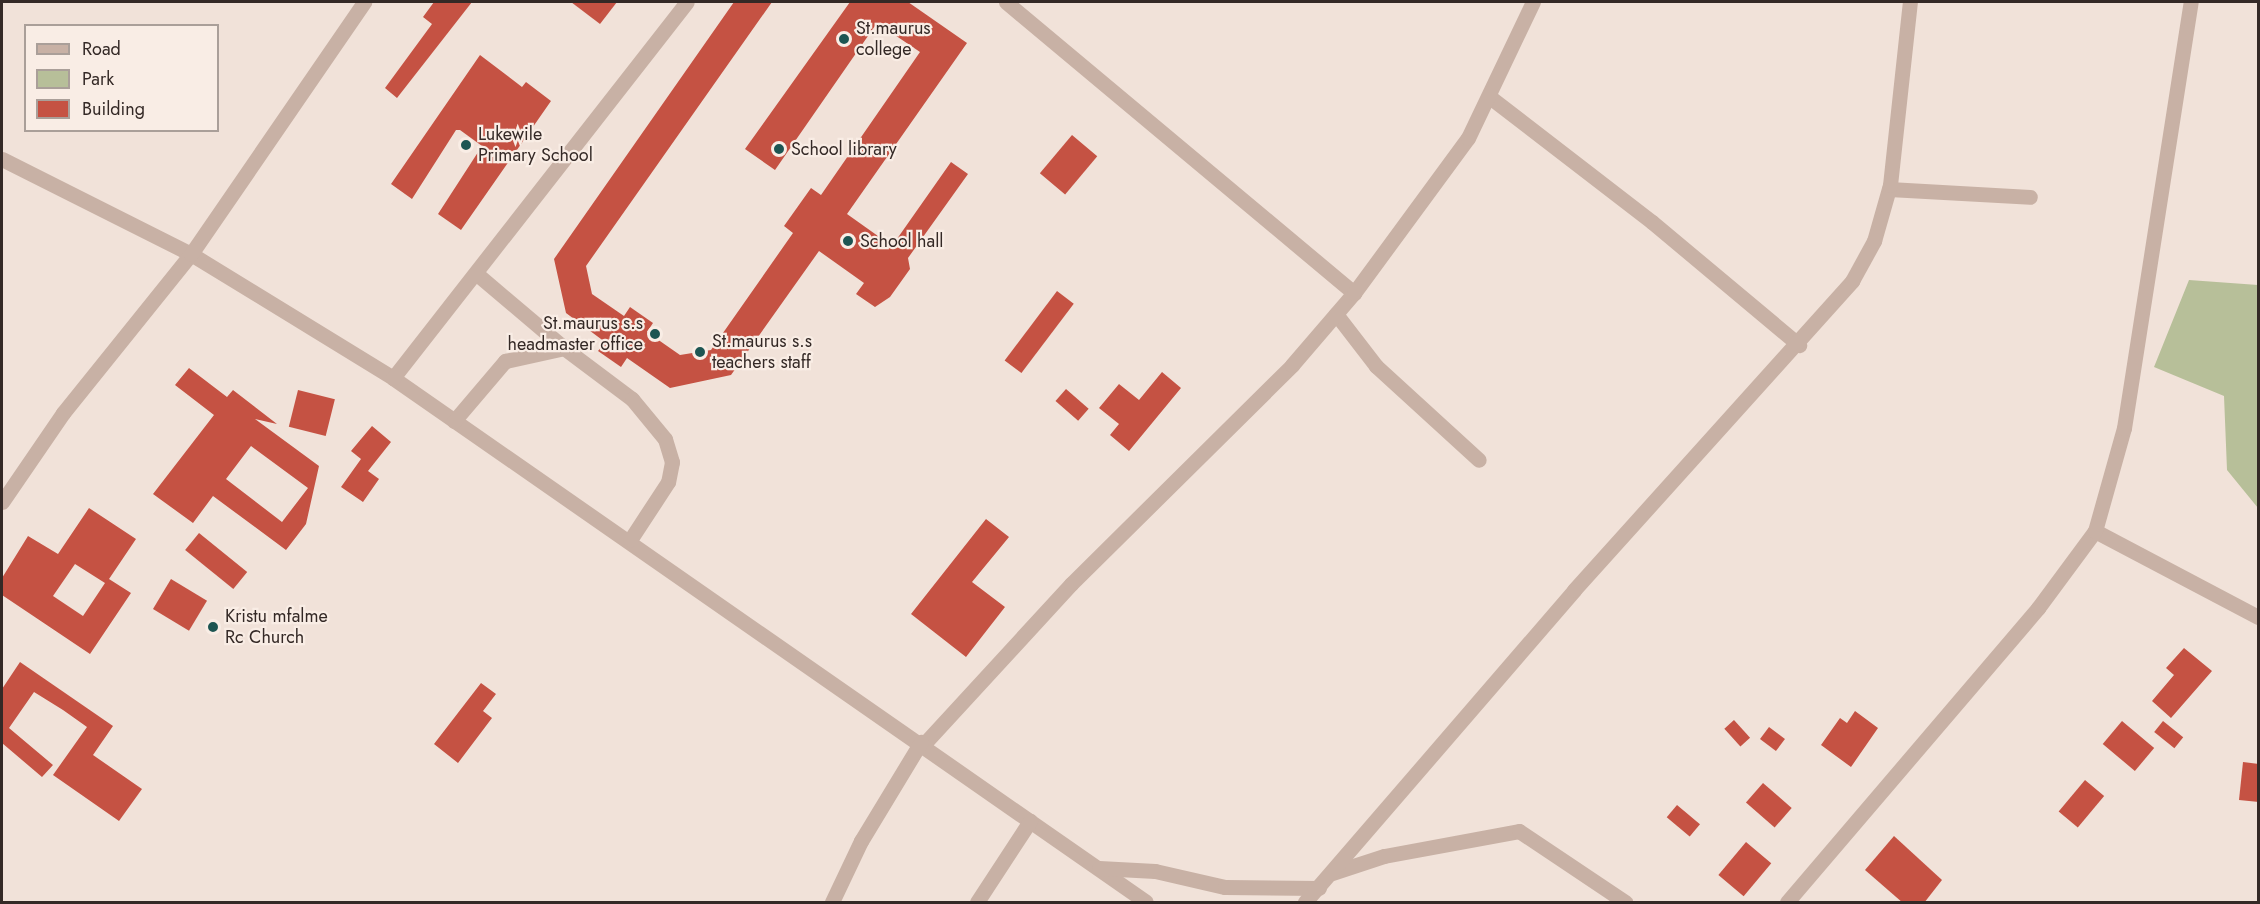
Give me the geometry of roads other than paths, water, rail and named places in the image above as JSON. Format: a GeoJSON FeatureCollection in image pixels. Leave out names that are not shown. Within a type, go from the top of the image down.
{"type":"FeatureCollection","features":[{"type":"Feature","properties":{"kind":"street"},"geometry":{"type":"LineString","coordinates":[[2,502],[63,413],[191,254],[364,2]]}},
{"type":"Feature","properties":{"kind":"street"},"geometry":{"type":"LineString","coordinates":[[393,378],[478,275],[687,2]]}},
{"type":"Feature","properties":{"kind":"street"},"geometry":{"type":"LineString","coordinates":[[1006,2],[1354,293]]}},
{"type":"Feature","properties":{"kind":"street"},"geometry":{"type":"LineString","coordinates":[[832,903],[861,841],[922,744],[1071,584],[1209,450],[1354,293],[1443,177],[1491,98],[1533,2]]}},
{"type":"Feature","properties":{"kind":"street"},"geometry":{"type":"LineString","coordinates":[[1305,903],[1574,590],[1799,345],[1864,261],[1889,189],[1910,2]]}},
{"type":"Feature","properties":{"kind":"street"},"geometry":{"type":"LineString","coordinates":[[1787,903],[2038,608],[2095,531],[2124,428],[2191,2]]}},
{"type":"Feature","properties":{"kind":"street"},"geometry":{"type":"LineString","coordinates":[[1491,98],[1652,222],[1799,345]]}},
{"type":"Feature","properties":{"kind":"street"},"geometry":{"type":"LineString","coordinates":[[2,159],[191,254],[393,378],[630,540],[1146,903]]}},
{"type":"Feature","properties":{"kind":"street"},"geometry":{"type":"LineString","coordinates":[[1889,189],[2030,197]]}},
{"type":"Feature","properties":{"kind":"street"},"geometry":{"type":"LineString","coordinates":[[478,275],[564,348],[632,399],[665,439],[672,462],[668,482],[630,540]]}},
{"type":"Feature","properties":{"kind":"street"},"geometry":{"type":"LineString","coordinates":[[1336,314],[1376,366],[1479,460]]}},
{"type":"Feature","properties":{"kind":"street"},"geometry":{"type":"LineString","coordinates":[[454,421],[505,361],[564,348]]}},
{"type":"Feature","properties":{"kind":"street"},"geometry":{"type":"LineString","coordinates":[[2095,531],[2259,617]]}},
{"type":"Feature","properties":{"kind":"street"},"geometry":{"type":"LineString","coordinates":[[977,903],[1030,821]]}},
{"type":"Feature","properties":{"kind":"street"},"geometry":{"type":"LineString","coordinates":[[1332,873],[1384,856],[1519,831],[1625,903]]}},
{"type":"Feature","properties":{"kind":"street"},"geometry":{"type":"LineString","coordinates":[[1097,867],[1155,871],[1225,887],[1319,888]]}},
{"type":"Feature","properties":{"kind":"place","name":"St.maurus college"},"geometry":{"type":"Point","coordinates":[844,39]}},
{"type":"Feature","properties":{"kind":"place","name":"Lukewile Primary School"},"geometry":{"type":"Point","coordinates":[466,145]}},
{"type":"Feature","properties":{"kind":"place","name":"School library"},"geometry":{"type":"Point","coordinates":[779,149]}},
{"type":"Feature","properties":{"kind":"place","name":"School hall"},"geometry":{"type":"Point","coordinates":[848,241]}},
{"type":"Feature","properties":{"kind":"place","name":"St.maurus s.s headmaster office"},"geometry":{"type":"Point","coordinates":[655,334]}},
{"type":"Feature","properties":{"kind":"place","name":"St.maurus s.s teachers staff"},"geometry":{"type":"Point","coordinates":[700,352]}},
{"type":"Feature","properties":{"kind":"place","name":"Kristu mfalme Rc Church"},"geometry":{"type":"Point","coordinates":[213,627]}}]}
